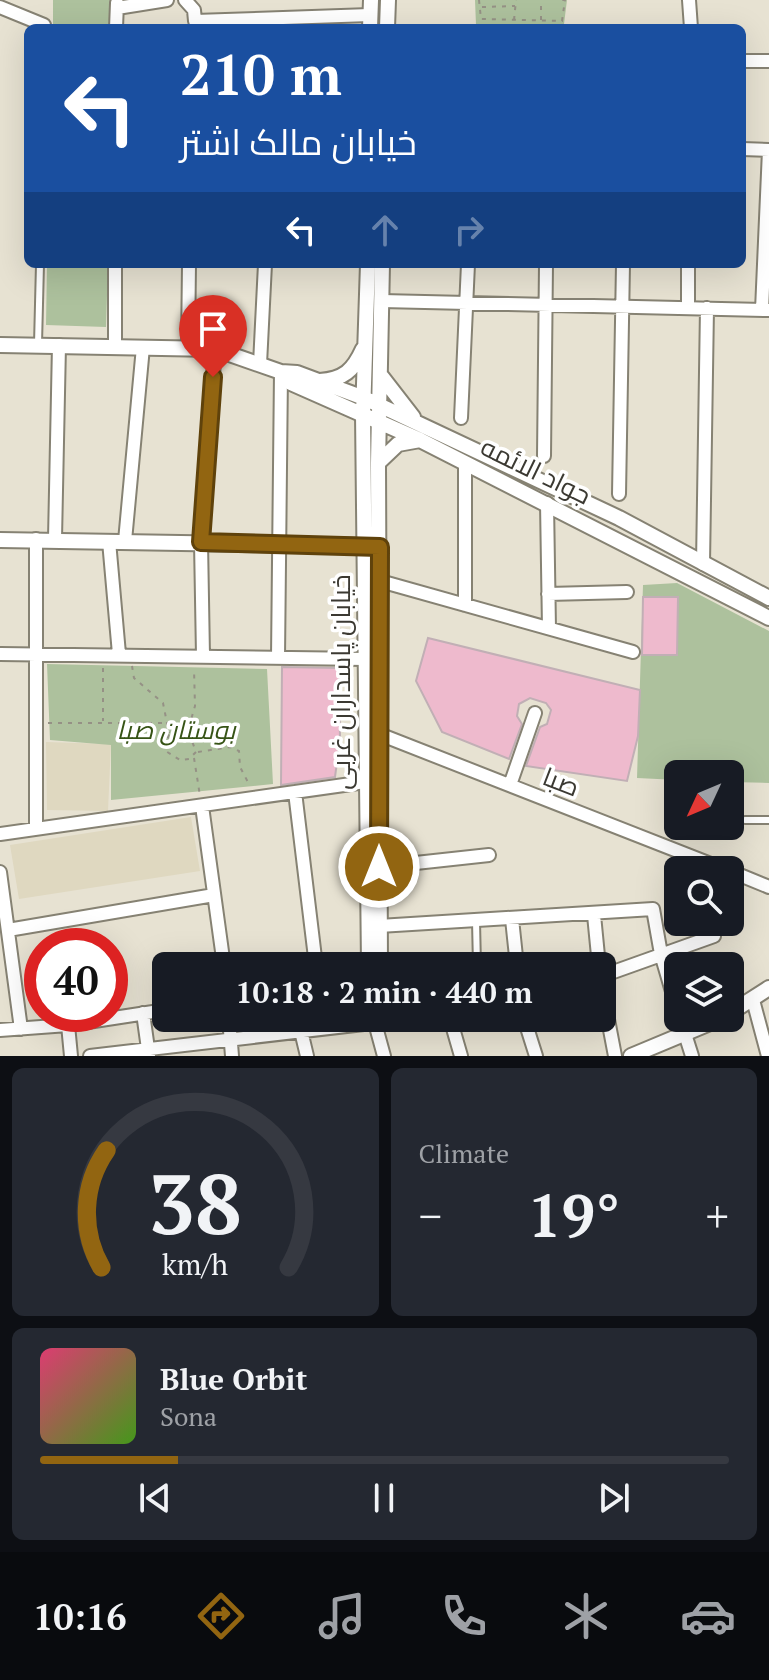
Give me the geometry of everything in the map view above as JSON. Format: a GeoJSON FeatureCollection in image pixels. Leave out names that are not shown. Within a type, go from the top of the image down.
{"type":"FeatureCollection","features":[{"type":"Feature","properties":{"kind":"street"},"geometry":{"type":"LineString","coordinates":[[116,24],[117,4],[167,0]]}},
{"type":"Feature","properties":{"kind":"street"},"geometry":{"type":"LineString","coordinates":[[185,0],[194,10],[195,21],[370,14]]}},
{"type":"Feature","properties":{"kind":"street"},"geometry":{"type":"LineString","coordinates":[[387,24],[388,0]]}},
{"type":"Feature","properties":{"kind":"street"},"geometry":{"type":"LineString","coordinates":[[689,0],[691,24]]}},
{"type":"Feature","properties":{"kind":"street"},"geometry":{"type":"LineString","coordinates":[[0,7],[39,24]]}},
{"type":"Feature","properties":{"kind":"street"},"geometry":{"type":"LineString","coordinates":[[746,61],[769,61]]}},
{"type":"Feature","properties":{"kind":"street"},"geometry":{"type":"LineString","coordinates":[[382,301],[765,310],[769,150],[746,149]]}},
{"type":"Feature","properties":{"kind":"street"},"geometry":{"type":"LineString","coordinates":[[115,268],[115,346]]}},
{"type":"Feature","properties":{"kind":"street"},"geometry":{"type":"LineString","coordinates":[[188,347],[189,268]]}},
{"type":"Feature","properties":{"kind":"street"},"geometry":{"type":"LineString","coordinates":[[260,364],[265,268]]}},
{"type":"Feature","properties":{"kind":"street","name":"خیابان پاسداران غربی"},"geometry":{"type":"LineString","coordinates":[[368,268],[364,545],[369,952]]}},
{"type":"Feature","properties":{"kind":"street","name":"خیابان پاسداران غربی"},"geometry":{"type":"LineString","coordinates":[[380,952],[378,463],[382,268]]}},
{"type":"Feature","properties":{"kind":"street"},"geometry":{"type":"LineString","coordinates":[[461,418],[468,268]]}},
{"type":"Feature","properties":{"kind":"street"},"geometry":{"type":"LineString","coordinates":[[544,456],[546,268]]}},
{"type":"Feature","properties":{"kind":"street"},"geometry":{"type":"LineString","coordinates":[[619,494],[623,268]]}},
{"type":"Feature","properties":{"kind":"street"},"geometry":{"type":"LineString","coordinates":[[688,268],[688,308]]}},
{"type":"Feature","properties":{"kind":"street"},"geometry":{"type":"LineString","coordinates":[[703,564],[707,308]]}},
{"type":"Feature","properties":{"kind":"street"},"geometry":{"type":"LineString","coordinates":[[315,381],[337,380],[353,369],[366,337]]}},
{"type":"Feature","properties":{"kind":"street","name":"جواد الائمه"},"geometry":{"type":"LineString","coordinates":[[0,345],[215,349],[315,381],[381,413],[418,423],[619,518],[769,598]]}},
{"type":"Feature","properties":{"kind":"street"},"geometry":{"type":"LineString","coordinates":[[55,539],[59,345]]}},
{"type":"Feature","properties":{"kind":"street"},"geometry":{"type":"LineString","coordinates":[[125,541],[143,347]]}},
{"type":"Feature","properties":{"kind":"street"},"geometry":{"type":"LineString","coordinates":[[198,656],[201,542],[215,349]]}},
{"type":"Feature","properties":{"kind":"street"},"geometry":{"type":"LineString","coordinates":[[278,658],[276,607],[281,372]]}},
{"type":"Feature","properties":{"kind":"street","name":"جواد الائمه"},"geometry":{"type":"LineString","coordinates":[[281,372],[291,383],[364,406]]}},
{"type":"Feature","properties":{"kind":"street"},"geometry":{"type":"LineString","coordinates":[[382,377],[418,423]]}},
{"type":"Feature","properties":{"kind":"street","name":"جواد الائمه"},"geometry":{"type":"LineString","coordinates":[[381,413],[420,440],[769,618]]}},
{"type":"Feature","properties":{"kind":"street"},"geometry":{"type":"LineString","coordinates":[[378,463],[398,444],[420,440]]}},
{"type":"Feature","properties":{"kind":"street"},"geometry":{"type":"LineString","coordinates":[[465,463],[465,605]]}},
{"type":"Feature","properties":{"kind":"street"},"geometry":{"type":"LineString","coordinates":[[547,503],[549,628]]}},
{"type":"Feature","properties":{"kind":"street"},"geometry":{"type":"LineString","coordinates":[[36,539],[36,827]]}},
{"type":"Feature","properties":{"kind":"street"},"geometry":{"type":"LineString","coordinates":[[0,540],[380,547]]}},
{"type":"Feature","properties":{"kind":"street"},"geometry":{"type":"LineString","coordinates":[[109,541],[124,654]]}},
{"type":"Feature","properties":{"kind":"street"},"geometry":{"type":"LineString","coordinates":[[380,581],[633,652]]}},
{"type":"Feature","properties":{"kind":"street"},"geometry":{"type":"LineString","coordinates":[[548,594],[627,592]]}},
{"type":"Feature","properties":{"kind":"street"},"geometry":{"type":"LineString","coordinates":[[0,654],[366,659]]}},
{"type":"Feature","properties":{"kind":"street"},"geometry":{"type":"LineString","coordinates":[[510,785],[535,713]]}},
{"type":"Feature","properties":{"kind":"street","name":"صبا"},"geometry":{"type":"LineString","coordinates":[[379,734],[690,856]]}},
{"type":"Feature","properties":{"kind":"street"},"geometry":{"type":"LineString","coordinates":[[0,834],[365,782]]}},
{"type":"Feature","properties":{"kind":"street"},"geometry":{"type":"LineString","coordinates":[[295,792],[314,952]]}},
{"type":"Feature","properties":{"kind":"street"},"geometry":{"type":"LineString","coordinates":[[202,806],[222,952]]}},
{"type":"Feature","properties":{"kind":"street"},"geometry":{"type":"LineString","coordinates":[[379,867],[489,855]]}},
{"type":"Feature","properties":{"kind":"street"},"geometry":{"type":"LineString","coordinates":[[0,872],[21,1029]]}},
{"type":"Feature","properties":{"kind":"street","name":"صبا"},"geometry":{"type":"LineString","coordinates":[[744,877],[769,887]]}},
{"type":"Feature","properties":{"kind":"street"},"geometry":{"type":"LineString","coordinates":[[8,930],[214,895]]}},
{"type":"Feature","properties":{"kind":"street"},"geometry":{"type":"LineString","coordinates":[[379,926],[653,909],[664,964]]}},
{"type":"Feature","properties":{"kind":"street"},"geometry":{"type":"LineString","coordinates":[[594,915],[598,952]]}},
{"type":"Feature","properties":{"kind":"street"},"geometry":{"type":"LineString","coordinates":[[512,919],[516,952]]}},
{"type":"Feature","properties":{"kind":"street"},"geometry":{"type":"LineString","coordinates":[[616,971],[714,936]]}},
{"type":"Feature","properties":{"kind":"street"},"geometry":{"type":"LineString","coordinates":[[744,1005],[769,988]]}},
{"type":"Feature","properties":{"kind":"street"},"geometry":{"type":"LineString","coordinates":[[753,1000],[768,1056]]}},
{"type":"Feature","properties":{"kind":"street"},"geometry":{"type":"LineString","coordinates":[[128,1015],[152,1012]]}},
{"type":"Feature","properties":{"kind":"street"},"geometry":{"type":"LineString","coordinates":[[143,1013],[149,1053]]}},
{"type":"Feature","properties":{"kind":"street"},"geometry":{"type":"LineString","coordinates":[[0,1030],[24,1029]]}},
{"type":"Feature","properties":{"kind":"street"},"geometry":{"type":"LineString","coordinates":[[69,1032],[71,1056]]}},
{"type":"Feature","properties":{"kind":"street"},"geometry":{"type":"LineString","coordinates":[[228,1032],[232,1056]]}},
{"type":"Feature","properties":{"kind":"street"},"geometry":{"type":"LineString","coordinates":[[90,1056],[149,1053],[294,1032]]}},
{"type":"Feature","properties":{"kind":"street"},"geometry":{"type":"LineString","coordinates":[[301,1032],[307,1056]]}},
{"type":"Feature","properties":{"kind":"street"},"geometry":{"type":"LineString","coordinates":[[378,1032],[384,1056]]}},
{"type":"Feature","properties":{"kind":"street"},"geometry":{"type":"LineString","coordinates":[[454,1032],[461,1056]]}},
{"type":"Feature","properties":{"kind":"street"},"geometry":{"type":"LineString","coordinates":[[528,1032],[536,1056]]}},
{"type":"Feature","properties":{"kind":"street"},"geometry":{"type":"LineString","coordinates":[[610,1032],[615,1056]]}},
{"type":"Feature","properties":{"kind":"street"},"geometry":{"type":"LineString","coordinates":[[684,1032],[692,1056]]}},
{"type":"Feature","properties":{"kind":"street"},"geometry":{"type":"LineString","coordinates":[[631,1056],[693,1032]]}},
{"type":"Feature","properties":{"kind":"lane"},"geometry":{"type":"LineString","coordinates":[[38,344],[40,268]]}},
{"type":"Feature","properties":{"kind":"lane"},"geometry":{"type":"LineString","coordinates":[[745,820],[769,820]]}},
{"type":"Feature","properties":{"kind":"lane"},"geometry":{"type":"LineString","coordinates":[[476,921],[477,952]]}},
{"type":"Feature","properties":{"kind":"path"},"geometry":{"type":"LineString","coordinates":[[479,0],[481,19],[562,21],[565,0],[559,0]]}},
{"type":"Feature","properties":{"kind":"path"},"geometry":{"type":"LineString","coordinates":[[514,21],[516,0]]}},
{"type":"Feature","properties":{"kind":"path"},"geometry":{"type":"LineString","coordinates":[[541,0],[541,21]]}},
{"type":"Feature","properties":{"kind":"path"},"geometry":{"type":"LineString","coordinates":[[481,8],[515,6]]}},
{"type":"Feature","properties":{"kind":"path"},"geometry":{"type":"LineString","coordinates":[[103,654],[103,723]]}},
{"type":"Feature","properties":{"kind":"path"},"geometry":{"type":"LineString","coordinates":[[124,654],[134,678],[163,703],[169,734],[164,750],[169,756],[180,760],[194,757]]}},
{"type":"Feature","properties":{"kind":"path"},"geometry":{"type":"LineString","coordinates":[[198,656],[195,706],[188,730],[196,752],[194,757],[202,806]]}},
{"type":"Feature","properties":{"kind":"path"},"geometry":{"type":"LineString","coordinates":[[35,723],[167,723]]}},
{"type":"Feature","properties":{"kind":"path"},"geometry":{"type":"LineString","coordinates":[[169,734],[188,730]]}},
{"type":"Feature","properties":{"kind":"path"},"geometry":{"type":"LineString","coordinates":[[196,752],[230,747],[239,751],[240,767],[249,779],[252,799]]}},
{"type":"Feature","properties":{"kind":"shaded area"},"geometry":{"type":"Polygon","coordinates":[[[46,742],[111,744],[108,811],[47,810],[46,742]]]}},
{"type":"Feature","properties":{"kind":"shaded area"},"geometry":{"type":"Polygon","coordinates":[[[191,817],[200,871],[19,899],[10,845],[191,817]]]}},
{"type":"Feature","properties":{"kind":"green space"},"geometry":{"type":"Polygon","coordinates":[[[53,0],[114,0],[113,24],[53,24],[53,0]]]}},
{"type":"Feature","properties":{"kind":"green space"},"geometry":{"type":"Polygon","coordinates":[[[475,0],[567,0],[564,24],[476,24],[475,0]]]}},
{"type":"Feature","properties":{"kind":"green space"},"geometry":{"type":"Polygon","coordinates":[[[47,268],[108,268],[106,327],[46,325],[47,268]]]}},
{"type":"Feature","properties":{"kind":"green space"},"geometry":{"type":"Polygon","coordinates":[[[677,583],[769,631],[769,783],[744,782],[744,760],[664,760],[664,779],[637,778],[643,585],[677,583]],[[644,597],[642,654],[676,655],[678,597],[644,597]]]}},
{"type":"Feature","properties":{"kind":"green space","name":"بوستان صبا"},"geometry":{"type":"Polygon","coordinates":[[[47,664],[267,669],[273,784],[111,800],[111,745],[50,740],[47,664]]]}},
{"type":"Feature","properties":{"kind":"building"},"geometry":{"type":"Polygon","coordinates":[[[643,597],[678,597],[677,655],[642,655],[643,597]]]}},
{"type":"Feature","properties":{"kind":"building"},"geometry":{"type":"Polygon","coordinates":[[[428,638],[640,690],[638,736],[627,781],[526,766],[540,727],[547,724],[551,710],[546,703],[530,698],[519,704],[517,716],[522,724],[509,759],[442,732],[416,681],[428,638]]]}},
{"type":"Feature","properties":{"kind":"building"},"geometry":{"type":"Polygon","coordinates":[[[282,667],[339,668],[340,739],[335,777],[281,785],[282,667]]]}},
{"type":"Feature","properties":{"kind":"route"},"geometry":{"type":"LineString","coordinates":[[213,377],[201,542],[380,547],[379,867]]}}]}
